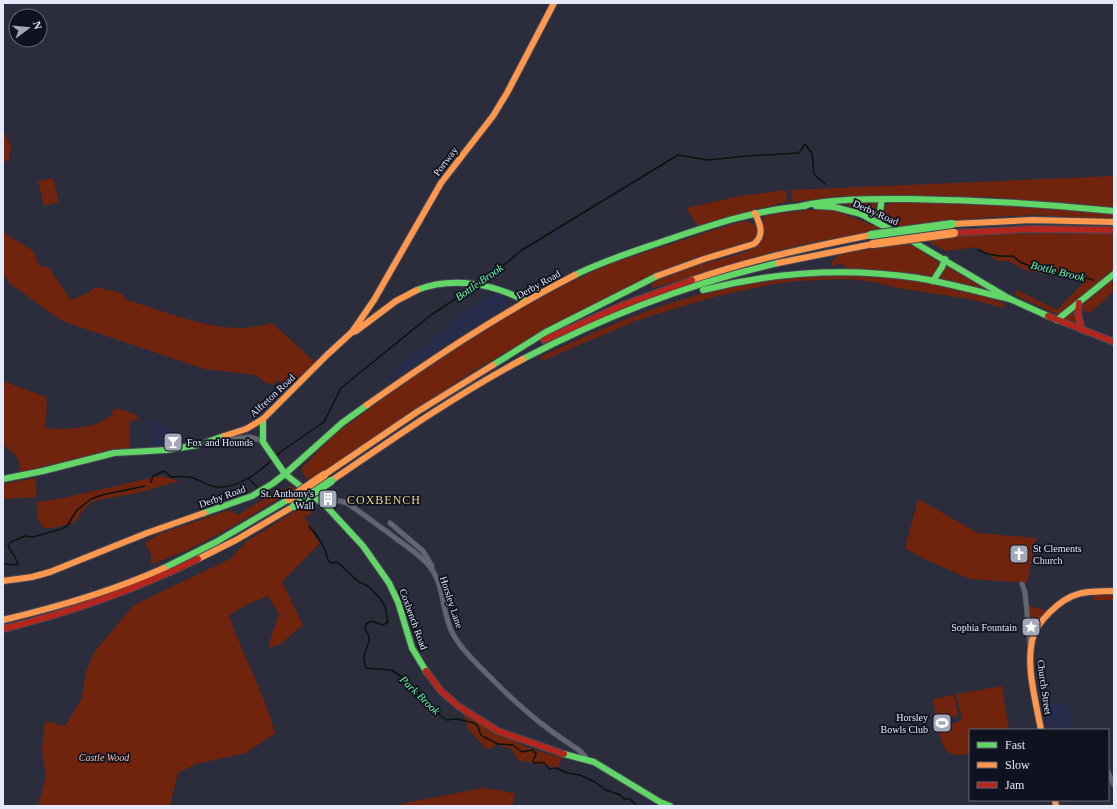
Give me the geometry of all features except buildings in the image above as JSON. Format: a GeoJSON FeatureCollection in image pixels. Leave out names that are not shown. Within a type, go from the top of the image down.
{"type":"FeatureCollection","features":[{"type":"Feature","properties":{"kind":"main road","name":"Portway"},"geometry":{"type":"LineString","coordinates":[[352,332],[374,300],[441,183],[493,116],[507,93],[554,3]]}},
{"type":"Feature","properties":{"kind":"main road"},"geometry":{"type":"LineString","coordinates":[[801,206],[815,202],[882,199],[975,200],[1114,211]]}},
{"type":"Feature","properties":{"kind":"main road"},"geometry":{"type":"LineString","coordinates":[[878,223],[882,199]]}},
{"type":"Feature","properties":{"kind":"main road","name":"Derby Road"},"geometry":{"type":"LineString","coordinates":[[3,580],[32,577],[50,572],[147,533],[252,496],[268,487],[285,474],[331,432],[379,396],[446,350],[526,301],[593,266],[703,228],[755,213],[801,206],[818,206],[843,209],[861,214],[945,259],[1010,299],[1057,320],[1114,342]]}},
{"type":"Feature","properties":{"kind":"main road"},"geometry":{"type":"LineString","coordinates":[[328,478],[418,412],[546,332],[639,284],[685,265],[754,244],[762,235],[761,227],[755,213]]}},
{"type":"Feature","properties":{"kind":"main road"},"geometry":{"type":"LineString","coordinates":[[514,353],[599,314],[677,284],[775,255],[872,239],[1032,220],[1114,222]]}},
{"type":"Feature","properties":{"kind":"main road"},"geometry":{"type":"LineString","coordinates":[[953,229],[1114,230]]}},
{"type":"Feature","properties":{"kind":"main road"},"geometry":{"type":"LineString","coordinates":[[3,629],[65,613],[110,598],[161,578],[221,549],[328,478],[465,392],[522,360],[572,335],[662,298],[726,277],[872,239]]}},
{"type":"Feature","properties":{"kind":"main road"},"geometry":{"type":"LineString","coordinates":[[932,280],[938,274],[945,259]]}},
{"type":"Feature","properties":{"kind":"main road"},"geometry":{"type":"LineString","coordinates":[[572,335],[712,287],[750,279],[794,273],[858,272],[918,278],[1010,299]]}},
{"type":"Feature","properties":{"kind":"main road"},"geometry":{"type":"LineString","coordinates":[[1057,320],[1114,274]]}},
{"type":"Feature","properties":{"kind":"main road","name":"Alfreton Road"},"geometry":{"type":"LineString","coordinates":[[3,479],[43,471],[99,456],[193,446],[227,437],[250,427],[263,419],[352,332],[402,298],[419,289],[436,284],[462,283],[488,286],[510,293],[526,301]]}},
{"type":"Feature","properties":{"kind":"main road"},"geometry":{"type":"LineString","coordinates":[[1079,303],[1078,314],[1082,330]]}},
{"type":"Feature","properties":{"kind":"main road"},"geometry":{"type":"LineString","coordinates":[[262,441],[263,419]]}},
{"type":"Feature","properties":{"kind":"main road","name":"Coxbench Road"},"geometry":{"type":"LineString","coordinates":[[262,441],[285,474],[327,507],[363,546],[389,583],[398,602],[412,648],[426,672],[445,695],[458,706],[504,734],[601,765],[660,802],[670,806]]}},
{"type":"Feature","properties":{"kind":"main road"},"geometry":{"type":"LineString","coordinates":[[3,620],[46,610],[162,569],[206,548],[291,502]]}},
{"type":"Feature","properties":{"kind":"main road"},"geometry":{"type":"LineString","coordinates":[[1030,646],[1038,626],[1057,604],[1067,597],[1079,592],[1114,591]]}},
{"type":"Feature","properties":{"kind":"main road","name":"Church Street"},"geometry":{"type":"LineString","coordinates":[[1030,646],[1031,668],[1041,729]]}},
{"type":"Feature","properties":{"kind":"street"},"geometry":{"type":"LineString","coordinates":[[227,437],[230,439],[251,437],[262,441]]}},
{"type":"Feature","properties":{"kind":"street","name":"Horsley Lane"},"geometry":{"type":"LineString","coordinates":[[327,507],[336,500],[347,503],[419,556],[431,569],[452,632],[461,646],[524,710],[578,749],[587,760]]}},
{"type":"Feature","properties":{"kind":"street"},"geometry":{"type":"LineString","coordinates":[[390,523],[423,551],[432,566],[431,569]]}},
{"type":"Feature","properties":{"kind":"street"},"geometry":{"type":"LineString","coordinates":[[1022,584],[1025,592],[1030,646]]}},
{"type":"Feature","properties":{"kind":"street"},"geometry":{"type":"LineString","coordinates":[[1109,774],[1114,785]]}},
{"type":"Feature","properties":{"kind":"shaded area"},"geometry":{"type":"Polygon","coordinates":[[[495,292],[505,296],[506,305],[391,380],[399,366],[465,313],[495,292]]]}},
{"type":"Feature","properties":{"kind":"shaded area"},"geometry":{"type":"Polygon","coordinates":[[[150,420],[171,428],[182,437],[183,445],[150,449],[150,420]]]}},
{"type":"Feature","properties":{"kind":"shaded area"},"geometry":{"type":"Polygon","coordinates":[[[1069,703],[1072,729],[1045,729],[1042,705],[1069,703]]]}},
{"type":"Feature","properties":{"kind":"green space"},"geometry":{"type":"Polygon","coordinates":[[[3,133],[5,133],[11,147],[9,159],[3,164],[3,133]]]}},
{"type":"Feature","properties":{"kind":"green space"},"geometry":{"type":"Polygon","coordinates":[[[1114,176],[1114,208],[989,197],[842,196],[792,202],[791,190],[1114,176]]]}},
{"type":"Feature","properties":{"kind":"green space"},"geometry":{"type":"Polygon","coordinates":[[[53,178],[59,202],[44,206],[38,181],[53,178]]]}},
{"type":"Feature","properties":{"kind":"green space"},"geometry":{"type":"Polygon","coordinates":[[[786,190],[787,202],[731,216],[698,227],[686,208],[740,196],[786,190]]]}},
{"type":"Feature","properties":{"kind":"green space"},"geometry":{"type":"Polygon","coordinates":[[[877,202],[875,217],[846,205],[846,203],[877,202]]]}},
{"type":"Feature","properties":{"kind":"green space"},"geometry":{"type":"Polygon","coordinates":[[[891,202],[962,202],[1114,213],[1114,219],[1034,215],[979,218],[897,227],[882,220],[884,207],[891,202]]]}},
{"type":"Feature","properties":{"kind":"green space"},"geometry":{"type":"Polygon","coordinates":[[[808,210],[830,210],[839,212],[880,228],[859,234],[779,250],[689,278],[653,288],[651,286],[655,281],[681,271],[739,254],[754,247],[763,239],[765,232],[763,218],[765,215],[808,210]]]}},
{"type":"Feature","properties":{"kind":"green space"},"geometry":{"type":"Polygon","coordinates":[[[747,221],[756,225],[757,227],[757,234],[752,242],[697,257],[651,275],[520,344],[475,370],[330,467],[309,480],[305,477],[301,469],[335,434],[414,376],[482,331],[559,288],[606,265],[739,222],[747,221]]]}},
{"type":"Feature","properties":{"kind":"green space"},"geometry":{"type":"Polygon","coordinates":[[[3,230],[9,236],[33,251],[39,265],[49,268],[71,300],[90,292],[95,287],[121,293],[127,300],[199,322],[228,327],[246,328],[272,323],[317,364],[286,388],[278,380],[273,384],[266,383],[255,375],[204,369],[62,321],[9,283],[3,273],[3,230]]]}},
{"type":"Feature","properties":{"kind":"green space"},"geometry":{"type":"Polygon","coordinates":[[[1041,233],[1114,234],[1114,271],[1060,314],[1056,314],[1015,295],[1017,290],[1057,310],[1085,281],[1075,277],[1033,272],[1023,269],[1008,261],[998,261],[977,247],[946,251],[927,241],[959,236],[1041,233]]]}},
{"type":"Feature","properties":{"kind":"green space"},"geometry":{"type":"Polygon","coordinates":[[[909,243],[938,262],[936,271],[929,278],[847,269],[842,264],[832,266],[832,261],[841,253],[909,243]]]}},
{"type":"Feature","properties":{"kind":"green space"},"geometry":{"type":"Polygon","coordinates":[[[946,266],[948,267],[991,293],[937,279],[946,266]]]}},
{"type":"Feature","properties":{"kind":"green space"},"geometry":{"type":"Polygon","coordinates":[[[857,275],[907,279],[980,294],[1005,304],[1003,308],[969,299],[897,288],[873,282],[847,279],[797,281],[773,284],[718,296],[657,314],[633,322],[542,361],[540,357],[634,316],[682,299],[731,287],[783,278],[857,275]]]}},
{"type":"Feature","properties":{"kind":"green space"},"geometry":{"type":"Polygon","coordinates":[[[1114,278],[1114,291],[1090,313],[1083,310],[1083,305],[1114,278]]]}},
{"type":"Feature","properties":{"kind":"green space"},"geometry":{"type":"Polygon","coordinates":[[[1075,310],[1077,324],[1064,319],[1075,310]]]}},
{"type":"Feature","properties":{"kind":"green space"},"geometry":{"type":"Polygon","coordinates":[[[3,381],[46,397],[47,408],[45,428],[69,429],[96,424],[110,416],[114,409],[135,414],[139,420],[129,421],[129,449],[115,450],[20,472],[18,458],[3,444],[3,381]]]}},
{"type":"Feature","properties":{"kind":"green space"},"geometry":{"type":"Polygon","coordinates":[[[159,476],[179,481],[137,493],[93,501],[84,509],[75,522],[63,526],[54,528],[42,527],[38,519],[37,502],[63,498],[159,476]]]}},
{"type":"Feature","properties":{"kind":"green space"},"geometry":{"type":"Polygon","coordinates":[[[35,478],[37,497],[3,499],[3,484],[35,478]]]}},
{"type":"Feature","properties":{"kind":"green space"},"geometry":{"type":"Polygon","coordinates":[[[291,486],[295,489],[233,526],[194,547],[151,565],[151,555],[145,543],[159,534],[229,510],[238,515],[263,499],[291,486]]]}},
{"type":"Feature","properties":{"kind":"green space"},"geometry":{"type":"Polygon","coordinates":[[[918,499],[978,533],[1036,538],[1027,583],[970,579],[926,560],[905,548],[918,499]]]}},
{"type":"Feature","properties":{"kind":"green space","name":"Castle Wood"},"geometry":{"type":"Polygon","coordinates":[[[311,501],[314,506],[312,513],[305,517],[315,537],[320,543],[282,582],[303,625],[279,645],[269,648],[279,614],[268,596],[250,603],[229,615],[265,703],[275,733],[246,753],[196,764],[178,773],[170,806],[38,806],[46,776],[42,750],[45,721],[65,726],[81,700],[87,669],[95,651],[133,606],[230,559],[247,541],[311,501]]]}},
{"type":"Feature","properties":{"kind":"green space"},"geometry":{"type":"Polygon","coordinates":[[[1094,594],[1114,594],[1114,600],[1093,600],[1094,594]]]}},
{"type":"Feature","properties":{"kind":"green space"},"geometry":{"type":"Polygon","coordinates":[[[1029,606],[1048,611],[1035,624],[1033,629],[1030,629],[1029,606]]]}},
{"type":"Feature","properties":{"kind":"green space"},"geometry":{"type":"Polygon","coordinates":[[[1002,686],[1009,729],[969,729],[969,753],[955,755],[950,753],[944,746],[938,727],[958,722],[962,719],[956,694],[1002,686]]]}},
{"type":"Feature","properties":{"kind":"green space"},"geometry":{"type":"Polygon","coordinates":[[[954,695],[958,716],[937,720],[933,699],[954,695]]]}},
{"type":"Feature","properties":{"kind":"green space"},"geometry":{"type":"Polygon","coordinates":[[[463,713],[511,740],[536,750],[562,757],[558,768],[518,760],[511,749],[496,744],[493,748],[486,749],[468,729],[463,713]]]}},
{"type":"Feature","properties":{"kind":"green space"},"geometry":{"type":"Polygon","coordinates":[[[482,788],[515,794],[512,806],[391,806],[482,788]]]}},
{"type":"Feature","properties":{"kind":"waterway","name":"Bottle Brook"},"geometry":{"type":"LineString","coordinates":[[480,283],[522,250],[678,155],[708,160],[799,153],[805,144],[812,153],[814,174],[825,184]]}},
{"type":"Feature","properties":{"kind":"waterway","name":"Bottle Brook"},"geometry":{"type":"LineString","coordinates":[[978,250],[995,256],[1013,256],[1020,262],[1032,267],[1038,267],[1057,274],[1064,272],[1093,280]]}},
{"type":"Feature","properties":{"kind":"waterway","name":"Bottle Brook"},"geometry":{"type":"LineString","coordinates":[[276,456],[324,422],[341,388],[431,315],[475,286]]}},
{"type":"Feature","properties":{"kind":"waterway","name":"Bottle Brook"},"geometry":{"type":"LineString","coordinates":[[151,482],[153,476],[164,471],[171,477],[190,477],[216,487],[224,487],[239,483],[253,475],[272,460]]}},
{"type":"Feature","properties":{"kind":"waterway","name":"Park Brook"},"geometry":{"type":"LineString","coordinates":[[248,478],[257,487]]}},
{"type":"Feature","properties":{"kind":"waterway","name":"Bottle Brook"},"geometry":{"type":"LineString","coordinates":[[3,564],[18,565],[8,545],[11,542],[25,536],[33,537],[67,526],[77,510],[91,499],[102,495],[145,486]]}},
{"type":"Feature","properties":{"kind":"waterway","name":"Park Brook"},"geometry":{"type":"LineString","coordinates":[[309,526],[321,542],[328,560],[331,563],[337,562],[359,582],[368,586],[379,597],[385,606],[388,622],[383,625],[371,621],[366,624],[365,629],[369,639],[364,656],[366,668],[391,670],[404,678],[412,685],[422,701],[446,720],[457,719],[474,723],[477,725],[481,735],[498,744],[513,745],[522,752],[533,750],[536,754],[533,761],[534,763],[540,762],[546,765],[549,769],[556,768],[567,773],[580,775],[595,782],[606,790],[620,795],[624,799],[630,799],[637,806]]}},
{"type":"Feature","properties":{"kind":"traffic: fast"},"geometry":{"type":"LineString","coordinates":[[878,223],[882,199]]}},
{"type":"Feature","properties":{"kind":"traffic: fast"},"geometry":{"type":"LineString","coordinates":[[801,206],[842,200],[910,199],[961,200],[1063,206],[1114,211]]}},
{"type":"Feature","properties":{"kind":"traffic: fast"},"geometry":{"type":"LineString","coordinates":[[575,275],[618,257],[714,225],[768,211],[805,206]]}},
{"type":"Feature","properties":{"kind":"traffic: fast"},"geometry":{"type":"LineString","coordinates":[[816,206],[834,207],[861,214],[912,241],[1010,299],[1048,316]]}},
{"type":"Feature","properties":{"kind":"traffic: fast"},"geometry":{"type":"LineString","coordinates":[[871,235],[952,224]]}},
{"type":"Feature","properties":{"kind":"traffic: fast"},"geometry":{"type":"LineString","coordinates":[[933,281],[945,259]]}},
{"type":"Feature","properties":{"kind":"traffic: fast"},"geometry":{"type":"LineString","coordinates":[[523,359],[616,315],[680,291],[745,271],[778,263]]}},
{"type":"Feature","properties":{"kind":"traffic: fast"},"geometry":{"type":"LineString","coordinates":[[703,290],[783,275],[837,272],[918,278],[1010,299]]}},
{"type":"Feature","properties":{"kind":"traffic: fast"},"geometry":{"type":"LineString","coordinates":[[1057,320],[1114,274]]}},
{"type":"Feature","properties":{"kind":"traffic: fast"},"geometry":{"type":"LineString","coordinates":[[493,365],[546,332],[657,276]]}},
{"type":"Feature","properties":{"kind":"traffic: fast"},"geometry":{"type":"LineString","coordinates":[[417,290],[445,283],[473,284],[500,290],[526,301]]}},
{"type":"Feature","properties":{"kind":"traffic: fast"},"geometry":{"type":"LineString","coordinates":[[204,513],[252,496],[272,484],[342,423],[367,405]]}},
{"type":"Feature","properties":{"kind":"traffic: fast"},"geometry":{"type":"LineString","coordinates":[[263,419],[263,442],[285,474],[327,507],[363,546],[389,583],[398,602],[412,648],[426,671]]}},
{"type":"Feature","properties":{"kind":"traffic: fast"},"geometry":{"type":"LineString","coordinates":[[3,479],[43,471],[114,453],[166,450],[198,445],[224,436]]}},
{"type":"Feature","properties":{"kind":"traffic: fast"},"geometry":{"type":"LineString","coordinates":[[294,506],[331,481]]}},
{"type":"Feature","properties":{"kind":"traffic: fast"},"geometry":{"type":"LineString","coordinates":[[164,568],[216,542],[289,499]]}},
{"type":"Feature","properties":{"kind":"traffic: fast"},"geometry":{"type":"LineString","coordinates":[[564,754],[594,762],[660,802],[670,806]]}},
{"type":"Feature","properties":{"kind":"traffic: slow"},"geometry":{"type":"LineString","coordinates":[[352,332],[374,300],[441,183],[493,116],[507,93],[554,3]]}},
{"type":"Feature","properties":{"kind":"traffic: slow"},"geometry":{"type":"LineString","coordinates":[[657,276],[704,259],[754,244],[760,237],[760,225],[755,213]]}},
{"type":"Feature","properties":{"kind":"traffic: slow"},"geometry":{"type":"LineString","coordinates":[[952,224],[1032,220],[1114,222]]}},
{"type":"Feature","properties":{"kind":"traffic: slow"},"geometry":{"type":"LineString","coordinates":[[873,244],[954,233]]}},
{"type":"Feature","properties":{"kind":"traffic: slow"},"geometry":{"type":"LineString","coordinates":[[692,280],[780,254],[871,235]]}},
{"type":"Feature","properties":{"kind":"traffic: slow"},"geometry":{"type":"LineString","coordinates":[[778,263],[873,244]]}},
{"type":"Feature","properties":{"kind":"traffic: slow"},"geometry":{"type":"LineString","coordinates":[[367,405],[469,336],[575,275]]}},
{"type":"Feature","properties":{"kind":"traffic: slow"},"geometry":{"type":"LineString","coordinates":[[224,436],[246,429],[263,419],[352,332],[356,331],[396,301],[417,290]]}},
{"type":"Feature","properties":{"kind":"traffic: slow"},"geometry":{"type":"LineString","coordinates":[[331,481],[449,402],[523,359]]}},
{"type":"Feature","properties":{"kind":"traffic: slow"},"geometry":{"type":"LineString","coordinates":[[324,475],[417,412],[493,365]]}},
{"type":"Feature","properties":{"kind":"traffic: slow"},"geometry":{"type":"LineString","coordinates":[[289,499],[324,475]]}},
{"type":"Feature","properties":{"kind":"traffic: slow"},"geometry":{"type":"LineString","coordinates":[[198,559],[236,540],[294,506]]}},
{"type":"Feature","properties":{"kind":"traffic: slow"},"geometry":{"type":"LineString","coordinates":[[3,581],[32,577],[50,572],[147,533],[204,513]]}},
{"type":"Feature","properties":{"kind":"traffic: slow"},"geometry":{"type":"LineString","coordinates":[[3,620],[85,598],[164,568]]}},
{"type":"Feature","properties":{"kind":"traffic: slow"},"geometry":{"type":"LineString","coordinates":[[1041,729],[1032,682],[1030,657],[1031,645],[1037,628],[1045,617],[1058,605],[1072,596],[1095,591],[1114,591]]}},
{"type":"Feature","properties":{"kind":"traffic: slow"},"geometry":{"type":"LineString","coordinates":[[1055,801],[1056,806]]}},
{"type":"Feature","properties":{"kind":"traffic: jam"},"geometry":{"type":"LineString","coordinates":[[954,233],[1032,229],[1114,230]]}},
{"type":"Feature","properties":{"kind":"traffic: jam"},"geometry":{"type":"LineString","coordinates":[[544,340],[623,305],[692,280]]}},
{"type":"Feature","properties":{"kind":"traffic: jam"},"geometry":{"type":"LineString","coordinates":[[1079,303],[1078,314],[1082,330]]}},
{"type":"Feature","properties":{"kind":"traffic: jam"},"geometry":{"type":"LineString","coordinates":[[1048,316],[1114,342]]}},
{"type":"Feature","properties":{"kind":"traffic: jam"},"geometry":{"type":"LineString","coordinates":[[3,629],[78,608],[151,581],[198,559]]}},
{"type":"Feature","properties":{"kind":"traffic: jam"},"geometry":{"type":"LineString","coordinates":[[426,671],[441,691],[458,706],[498,731],[564,754]]}},
{"type":"Feature","properties":{"kind":"place","name":"Fox and Hounds"},"geometry":{"type":"Point","coordinates":[173,442]}},
{"type":"Feature","properties":{"kind":"place","name":"St. Anthony's Wall"},"geometry":{"type":"Point","coordinates":[328,499]}},
{"type":"Feature","properties":{"kind":"place","name":"St Clements Church"},"geometry":{"type":"Point","coordinates":[1019,554]}},
{"type":"Feature","properties":{"kind":"place","name":"Sophia Fountain"},"geometry":{"type":"Point","coordinates":[1031,627]}},
{"type":"Feature","properties":{"kind":"place","name":"Horsley Bowls Club"},"geometry":{"type":"Point","coordinates":[942,723]}},
{"type":"Feature","properties":{"kind":"district","name":"COXBENCH"},"geometry":{"type":"Point","coordinates":[384,500]}}]}
